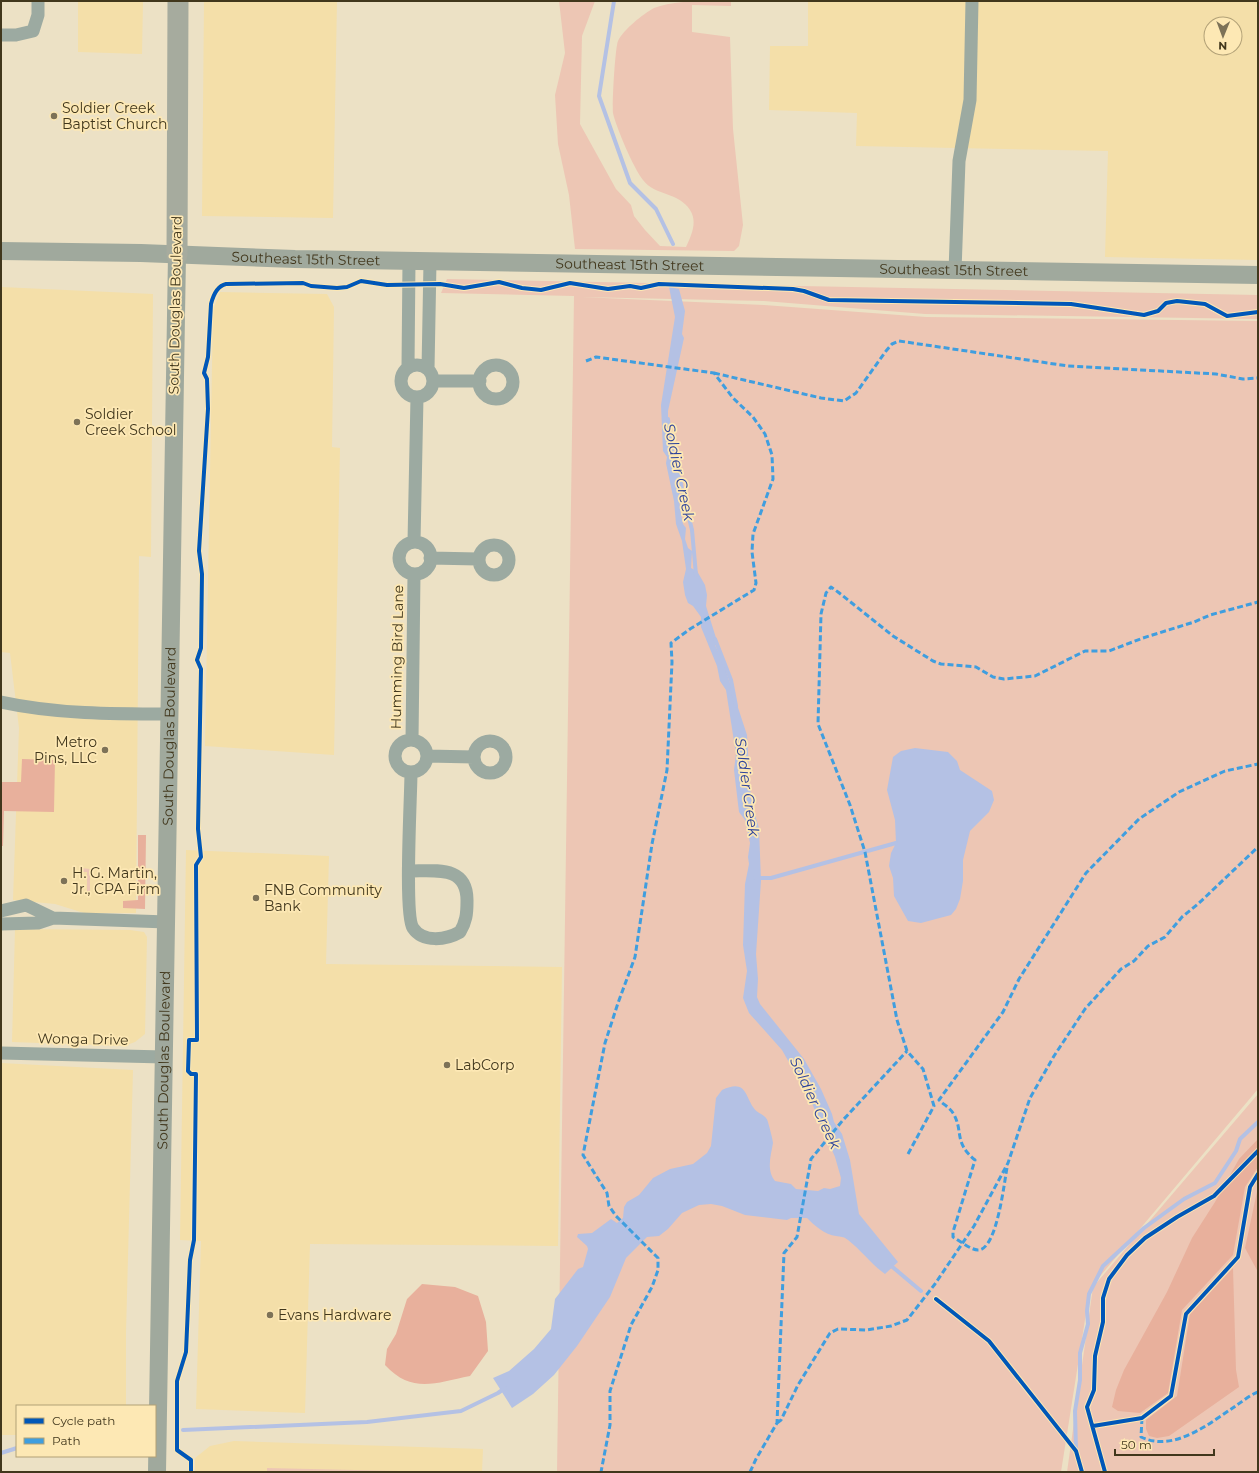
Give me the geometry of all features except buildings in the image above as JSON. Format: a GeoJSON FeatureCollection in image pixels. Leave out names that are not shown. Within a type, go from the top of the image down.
{"type":"FeatureCollection","features":[{"type":"Feature","properties":{"kind":"main road","name":"South Douglas Boulevard"},"geometry":{"type":"LineString","coordinates":[[157,1472],[177,255],[178,1]]}},
{"type":"Feature","properties":{"kind":"main road","name":"Southeast 15th Street"},"geometry":{"type":"LineString","coordinates":[[1,251],[430,262],[1258,275]]}},
{"type":"Feature","properties":{"kind":"street"},"geometry":{"type":"LineString","coordinates":[[1,35],[16,35],[33,30],[38,15],[38,1]]}},
{"type":"Feature","properties":{"kind":"street"},"geometry":{"type":"LineString","coordinates":[[955,271],[959,161],[970,100],[972,1]]}},
{"type":"Feature","properties":{"kind":"street"},"geometry":{"type":"LineString","coordinates":[[408,368],[409,261]]}},
{"type":"Feature","properties":{"kind":"street"},"geometry":{"type":"LineString","coordinates":[[430,262],[429,313],[431,375],[432,387],[428,393],[417,397],[407,394],[401,385],[402,374],[408,368],[419,365],[431,375],[480,382]]}},
{"type":"Feature","properties":{"kind":"street"},"geometry":{"type":"LineString","coordinates":[[409,313],[429,313]]}},
{"type":"Feature","properties":{"kind":"street"},"geometry":{"type":"LineString","coordinates":[[414,542],[417,397]]}},
{"type":"Feature","properties":{"kind":"street"},"geometry":{"type":"LineString","coordinates":[[414,542],[425,547],[430,553],[430,558],[427,568],[422,573],[414,574],[403,569],[399,559],[403,548],[414,542]]}},
{"type":"Feature","properties":{"kind":"street"},"geometry":{"type":"LineString","coordinates":[[430,558],[478,559]]}},
{"type":"Feature","properties":{"kind":"street","name":"Humming Bird Lane"},"geometry":{"type":"LineString","coordinates":[[412,740],[414,574]]}},
{"type":"Feature","properties":{"kind":"street"},"geometry":{"type":"LineString","coordinates":[[1,702],[29,708],[66,711],[169,714]]}},
{"type":"Feature","properties":{"kind":"street"},"geometry":{"type":"LineString","coordinates":[[412,740],[423,745],[427,756],[423,767],[418,771],[411,772],[405,771],[398,766],[395,755],[400,745],[412,740]]}},
{"type":"Feature","properties":{"kind":"street"},"geometry":{"type":"LineString","coordinates":[[427,756],[474,757]]}},
{"type":"Feature","properties":{"kind":"street"},"geometry":{"type":"LineString","coordinates":[[410,871],[448,872],[456,875],[463,881],[468,897],[467,917],[460,932],[444,938],[427,938],[413,928],[409,919],[411,772]]}},
{"type":"Feature","properties":{"kind":"street"},"geometry":{"type":"LineString","coordinates":[[1,911],[26,905],[53,918]]}},
{"type":"Feature","properties":{"kind":"street"},"geometry":{"type":"LineString","coordinates":[[1,924],[38,923],[53,918],[167,922]]}},
{"type":"Feature","properties":{"kind":"street","name":"Wonga Drive"},"geometry":{"type":"LineString","coordinates":[[1,1053],[164,1057]]}},
{"type":"Feature","properties":{"kind":"shaded area"},"geometry":{"type":"Polygon","coordinates":[[[78,1],[143,1],[142,54],[78,52],[78,1]]]}},
{"type":"Feature","properties":{"kind":"shaded area"},"geometry":{"type":"Polygon","coordinates":[[[204,1],[337,1],[333,218],[202,216],[204,1]]]}},
{"type":"Feature","properties":{"kind":"shaded area"},"geometry":{"type":"Polygon","coordinates":[[[559,1],[595,1],[582,36],[580,124],[616,189],[631,205],[634,216],[645,230],[660,246],[686,247],[692,234],[694,224],[690,210],[680,200],[654,189],[643,180],[630,158],[621,137],[613,113],[617,46],[618,41],[629,27],[644,14],[654,8],[681,2],[731,1],[731,6],[692,5],[692,32],[730,37],[733,129],[743,225],[739,246],[734,251],[575,249],[569,195],[558,144],[555,95],[565,53],[559,1]]]}},
{"type":"Feature","properties":{"kind":"shaded area"},"geometry":{"type":"Polygon","coordinates":[[[808,1],[1258,1],[1258,260],[1105,257],[1108,151],[856,146],[857,113],[769,110],[770,46],[808,46],[808,1]]]}},
{"type":"Feature","properties":{"kind":"shaded area"},"geometry":{"type":"Polygon","coordinates":[[[447,279],[1258,295],[1258,319],[925,314],[764,301],[581,297],[764,305],[926,317],[1258,321],[1258,1089],[1090,1288],[1061,1472],[557,1472],[574,296],[441,293],[447,279]]]}},
{"type":"Feature","properties":{"kind":"shaded area"},"geometry":{"type":"Polygon","coordinates":[[[1,287],[153,294],[151,557],[139,556],[136,913],[84,913],[55,904],[13,900],[19,728],[10,653],[1,652],[1,287]]]}},
{"type":"Feature","properties":{"kind":"shaded area"},"geometry":{"type":"Polygon","coordinates":[[[220,292],[327,294],[334,307],[332,447],[340,448],[334,755],[205,746],[213,310],[220,292]]]}},
{"type":"Feature","properties":{"kind":"shaded area"},"geometry":{"type":"Polygon","coordinates":[[[22,759],[55,760],[54,812],[4,811],[3,846],[1,846],[1,782],[21,782],[22,759]]]}},
{"type":"Feature","properties":{"kind":"shaded area"},"geometry":{"type":"Polygon","coordinates":[[[138,835],[146,835],[145,909],[123,908],[123,901],[138,900],[138,835]]]}},
{"type":"Feature","properties":{"kind":"shaded area"},"geometry":{"type":"Polygon","coordinates":[[[186,850],[329,856],[326,964],[562,967],[558,1246],[310,1244],[305,1413],[196,1409],[201,1241],[180,1240],[186,850]]]}},
{"type":"Feature","properties":{"kind":"shaded area"},"geometry":{"type":"Polygon","coordinates":[[[81,868],[90,869],[90,894],[87,894],[87,872],[81,872],[81,868]]]}},
{"type":"Feature","properties":{"kind":"shaded area"},"geometry":{"type":"Polygon","coordinates":[[[15,929],[130,930],[144,932],[147,937],[145,1034],[135,1042],[124,1046],[12,1042],[15,929]]]}},
{"type":"Feature","properties":{"kind":"shaded area"},"geometry":{"type":"Polygon","coordinates":[[[1,1063],[133,1070],[126,1332],[126,1405],[16,1405],[16,1435],[1,1435],[1,1063]]]}},
{"type":"Feature","properties":{"kind":"shaded area"},"geometry":{"type":"Polygon","coordinates":[[[1258,1094],[1258,1472],[1067,1472],[1093,1287],[1258,1094]]]}},
{"type":"Feature","properties":{"kind":"shaded area"},"geometry":{"type":"Polygon","coordinates":[[[1258,1139],[1258,1167],[1245,1187],[1233,1255],[1182,1310],[1168,1393],[1140,1413],[1118,1411],[1112,1407],[1116,1390],[1124,1370],[1167,1292],[1192,1238],[1215,1202],[1239,1159],[1258,1139]]]}},
{"type":"Feature","properties":{"kind":"shaded area"},"geometry":{"type":"Polygon","coordinates":[[[1258,1187],[1258,1272],[1245,1248],[1258,1187]]]}},
{"type":"Feature","properties":{"kind":"shaded area"},"geometry":{"type":"Polygon","coordinates":[[[1233,1268],[1236,1370],[1239,1387],[1169,1436],[1157,1438],[1149,1436],[1146,1429],[1146,1420],[1177,1396],[1190,1314],[1233,1268]]]}},
{"type":"Feature","properties":{"kind":"shaded area"},"geometry":{"type":"Polygon","coordinates":[[[422,1284],[455,1287],[478,1296],[486,1322],[488,1351],[470,1376],[435,1383],[415,1383],[405,1380],[395,1374],[385,1365],[387,1349],[396,1334],[407,1299],[422,1284]]]}},
{"type":"Feature","properties":{"kind":"shaded area"},"geometry":{"type":"Polygon","coordinates":[[[234,1441],[483,1449],[482,1472],[195,1472],[195,1458],[210,1446],[234,1441]]]}},
{"type":"Feature","properties":{"kind":"shaded area"},"geometry":{"type":"Polygon","coordinates":[[[267,1468],[399,1471],[399,1472],[267,1472],[267,1468]]]}},
{"type":"Feature","properties":{"kind":"water"},"geometry":{"type":"Polygon","coordinates":[[[669,287],[679,289],[685,311],[682,334],[684,338],[668,411],[668,434],[671,436],[672,459],[675,472],[679,475],[683,483],[679,495],[680,509],[683,524],[686,528],[685,539],[688,548],[692,551],[691,568],[697,571],[705,585],[707,595],[706,606],[717,641],[715,645],[723,662],[747,735],[750,788],[753,809],[759,828],[761,881],[756,954],[758,979],[757,997],[760,1004],[804,1059],[821,1089],[834,1122],[842,1134],[850,1160],[859,1214],[898,1262],[885,1274],[846,1239],[824,1232],[816,1227],[807,1218],[791,1218],[787,1220],[745,1215],[722,1206],[711,1204],[699,1205],[682,1213],[668,1229],[659,1236],[647,1237],[626,1258],[610,1297],[577,1346],[554,1375],[533,1394],[512,1408],[493,1378],[509,1371],[534,1349],[551,1329],[555,1299],[578,1269],[583,1267],[588,1249],[587,1246],[577,1237],[578,1234],[592,1233],[611,1219],[617,1223],[623,1218],[624,1207],[627,1202],[639,1195],[653,1178],[670,1169],[693,1164],[707,1153],[711,1146],[716,1098],[722,1090],[735,1086],[740,1087],[746,1093],[753,1107],[767,1119],[773,1143],[770,1157],[770,1167],[772,1177],[775,1181],[791,1184],[796,1189],[818,1191],[824,1188],[830,1189],[840,1186],[841,1178],[835,1157],[811,1101],[782,1050],[749,1013],[743,998],[747,971],[743,945],[745,884],[749,864],[748,857],[750,843],[745,820],[739,812],[734,770],[736,754],[726,690],[720,681],[717,666],[701,627],[701,617],[693,606],[688,603],[685,595],[683,582],[686,569],[682,541],[676,524],[674,501],[666,463],[667,457],[663,451],[661,405],[675,317],[669,287]]]}},
{"type":"Feature","properties":{"kind":"water"},"geometry":{"type":"Polygon","coordinates":[[[915,748],[948,752],[957,761],[960,770],[992,791],[994,800],[989,812],[970,831],[963,860],[963,881],[960,899],[956,909],[951,915],[921,923],[908,921],[894,896],[893,878],[889,866],[891,853],[896,843],[895,820],[887,790],[893,757],[901,751],[915,748]]]}},
{"type":"Feature","properties":{"kind":"waterway","name":"Soldier Creek"},"geometry":{"type":"LineString","coordinates":[[614,1],[599,96],[630,183],[656,209],[673,244]]}},
{"type":"Feature","properties":{"kind":"waterway","name":"Soldier Creek"},"geometry":{"type":"LineString","coordinates":[[668,419],[670,440]]}},
{"type":"Feature","properties":{"kind":"waterway","name":"Soldier Creek"},"geometry":{"type":"LineString","coordinates":[[671,446],[679,479]]}},
{"type":"Feature","properties":{"kind":"waterway","name":"Soldier Creek"},"geometry":{"type":"LineString","coordinates":[[681,485],[692,530],[696,575]]}},
{"type":"Feature","properties":{"kind":"waterway","name":"Soldier Creek"},"geometry":{"type":"LineString","coordinates":[[715,639],[731,680],[736,706]]}},
{"type":"Feature","properties":{"kind":"waterway"},"geometry":{"type":"LineString","coordinates":[[755,878],[771,878],[896,843]]}},
{"type":"Feature","properties":{"kind":"waterway"},"geometry":{"type":"LineString","coordinates":[[1076,1451],[1075,1411],[1080,1380],[1080,1353],[1088,1324],[1087,1311],[1089,1294],[1103,1266],[1144,1228],[1184,1199],[1215,1183],[1236,1151],[1240,1139],[1258,1122]]}},
{"type":"Feature","properties":{"kind":"waterway","name":"Soldier Creek"},"geometry":{"type":"LineString","coordinates":[[889,1264],[921,1291]]}},
{"type":"Feature","properties":{"kind":"waterway","name":"Soldier Creek"},"geometry":{"type":"LineString","coordinates":[[936,1299],[989,1341],[1076,1451],[1082,1472]]}},
{"type":"Feature","properties":{"kind":"waterway"},"geometry":{"type":"LineString","coordinates":[[183,1430],[367,1422],[461,1411],[505,1388]]}},
{"type":"Feature","properties":{"kind":"waterway"},"geometry":{"type":"LineString","coordinates":[[1,1453],[16,1448]]}},
{"type":"Feature","properties":{"kind":"marked path"},"geometry":{"type":"LineString","coordinates":[[714,373],[821,398],[844,401],[856,393],[886,351],[892,344],[899,341],[1068,366],[1216,374],[1243,379],[1258,378]]}},
{"type":"Feature","properties":{"kind":"marked path"},"geometry":{"type":"LineString","coordinates":[[586,361],[596,357],[714,373],[733,398],[753,417],[765,434],[772,455],[773,479],[753,534],[752,552],[756,583],[754,590],[690,629],[671,643],[672,662],[667,770],[652,844],[635,957],[605,1043],[583,1155],[607,1193],[609,1206],[616,1216],[658,1258],[658,1270],[652,1287],[631,1325],[610,1391],[610,1425],[601,1472]]}},
{"type":"Feature","properties":{"kind":"marked path"},"geometry":{"type":"LineString","coordinates":[[908,1154],[934,1106],[923,1069],[907,1051],[897,1020],[865,852],[850,805],[818,724],[821,614],[826,593],[831,587],[893,636],[933,661],[941,664],[976,667],[993,677],[1004,679],[1035,676],[1085,651],[1109,651],[1143,638],[1194,622],[1210,615],[1258,602]]}},
{"type":"Feature","properties":{"kind":"marked path"},"geometry":{"type":"LineString","coordinates":[[1007,1168],[1002,1201],[995,1228],[985,1247],[978,1250],[972,1249],[953,1237],[953,1232],[975,1160],[968,1154],[961,1142],[958,1125],[953,1113],[939,1100],[1003,1012],[1019,979],[1086,873],[1139,819],[1179,792],[1225,771],[1258,764]]}},
{"type":"Feature","properties":{"kind":"marked path"},"geometry":{"type":"LineString","coordinates":[[777,1423],[781,1420],[798,1385],[830,1333],[838,1329],[867,1330],[891,1326],[907,1320],[935,1284],[974,1226],[1008,1163],[1030,1098],[1054,1056],[1085,1009],[1121,969],[1134,961],[1148,946],[1165,937],[1182,917],[1198,904],[1258,847]]}},
{"type":"Feature","properties":{"kind":"marked path"},"geometry":{"type":"LineString","coordinates":[[750,1472],[777,1423],[784,1253],[797,1237],[811,1159],[843,1120],[907,1051]]}},
{"type":"Feature","properties":{"kind":"marked path"},"geometry":{"type":"LineString","coordinates":[[1142,1418],[1141,1437],[1153,1441],[1179,1439],[1215,1420],[1249,1396],[1258,1392]]}},
{"type":"Feature","properties":{"kind":"cycle path"},"geometry":{"type":"LineString","coordinates":[[191,1472],[191,1460],[177,1450],[177,1381],[186,1352],[190,1260],[194,1240],[196,1074],[191,1074],[188,1071],[189,1040],[197,1040],[196,865],[201,857],[198,829],[201,669],[197,660],[201,648],[202,574],[199,551],[208,409],[207,379],[204,373],[208,357],[211,304],[218,289],[226,284],[303,283],[311,286],[337,288],[347,287],[361,281],[387,285],[440,284],[464,288],[499,282],[522,288],[541,290],[570,283],[608,289],[630,286],[641,288],[659,284],[793,289],[804,291],[829,300],[1071,304],[1144,315],[1158,311],[1166,303],[1177,301],[1205,304],[1227,316],[1258,312]]}},
{"type":"Feature","properties":{"kind":"cycle path"},"geometry":{"type":"LineString","coordinates":[[1105,1472],[1087,1407],[1094,1390],[1095,1356],[1103,1322],[1103,1298],[1109,1279],[1127,1255],[1145,1238],[1177,1217],[1214,1196],[1258,1151]]}},
{"type":"Feature","properties":{"kind":"cycle path"},"geometry":{"type":"LineString","coordinates":[[1093,1426],[1142,1418],[1171,1396],[1186,1314],[1238,1257],[1250,1187],[1258,1174]]}},
{"type":"Feature","properties":{"kind":"cycle path"},"geometry":{"type":"LineString","coordinates":[[936,1299],[989,1341],[1076,1451],[1082,1472]]}},
{"type":"Feature","properties":{"kind":"place","name":"Soldier Creek Baptist Church"},"geometry":{"type":"Point","coordinates":[54,116]}},
{"type":"Feature","properties":{"kind":"place","name":"Soldier Creek School"},"geometry":{"type":"Point","coordinates":[77,422]}},
{"type":"Feature","properties":{"kind":"place","name":"Metro Pins, LLC"},"geometry":{"type":"Point","coordinates":[105,750]}},
{"type":"Feature","properties":{"kind":"place","name":"H. G. Martin, Jr., CPA Firm"},"geometry":{"type":"Point","coordinates":[64,881]}},
{"type":"Feature","properties":{"kind":"place","name":"FNB Community Bank"},"geometry":{"type":"Point","coordinates":[256,898]}},
{"type":"Feature","properties":{"kind":"place","name":"LabCorp"},"geometry":{"type":"Point","coordinates":[447,1065]}},
{"type":"Feature","properties":{"kind":"place","name":"Evans Hardware"},"geometry":{"type":"Point","coordinates":[270,1315]}}]}
